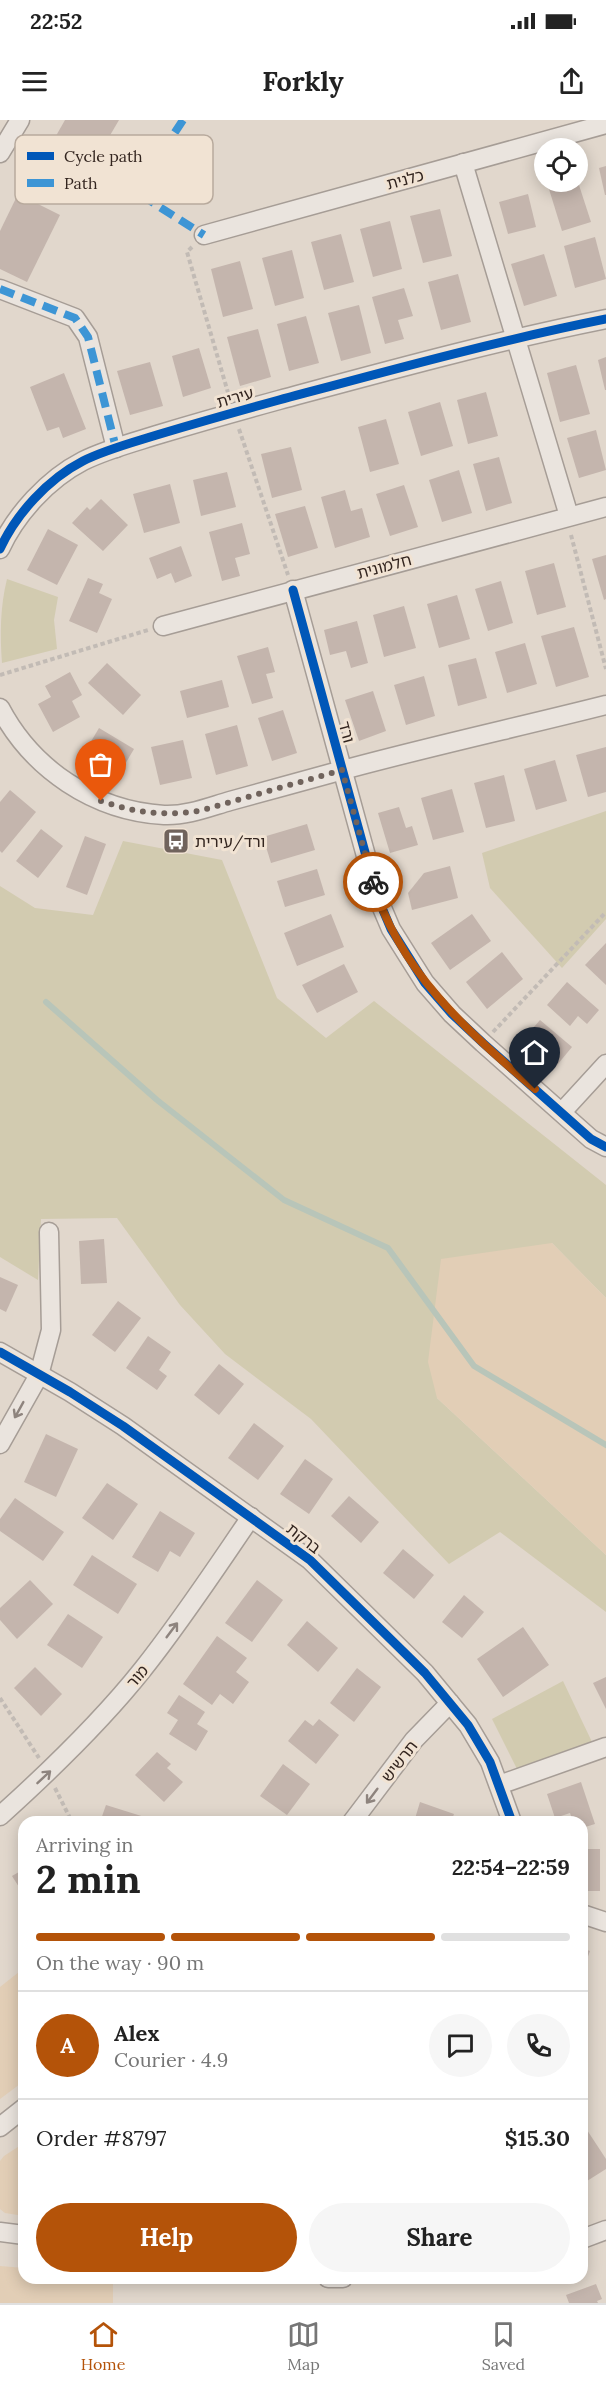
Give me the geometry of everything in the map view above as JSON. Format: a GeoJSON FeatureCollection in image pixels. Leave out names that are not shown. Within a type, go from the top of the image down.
{"type":"FeatureCollection","features":[{"type":"Feature","properties":{"kind":"street"},"geometry":{"type":"LineString","coordinates":[[0,153],[20,120]]}},
{"type":"Feature","properties":{"kind":"street","name":"כלנית"},"geometry":{"type":"LineString","coordinates":[[204,235],[606,124]]}},
{"type":"Feature","properties":{"kind":"street"},"geometry":{"type":"LineString","coordinates":[[463,163],[569,516]]}},
{"type":"Feature","properties":{"kind":"street"},"geometry":{"type":"LineString","coordinates":[[0,289],[75,318],[88,337],[116,448]]}},
{"type":"Feature","properties":{"kind":"street","name":"עירית"},"geometry":{"type":"LineString","coordinates":[[0,549],[21,514],[50,484],[82,461],[116,448],[233,412],[516,337],[606,319]]}},
{"type":"Feature","properties":{"kind":"street","name":"חלמונית"},"geometry":{"type":"LineString","coordinates":[[163,626],[606,507]]}},
{"type":"Feature","properties":{"kind":"street","name":"ורד"},"geometry":{"type":"LineString","coordinates":[[293,590],[377,896],[391,929],[425,983],[483,1043],[591,1139],[606,1147]]}},
{"type":"Feature","properties":{"kind":"street"},"geometry":{"type":"LineString","coordinates":[[0,708],[28,750],[58,777],[101,801],[142,812],[166,815],[199,811],[342,770],[606,705]]}},
{"type":"Feature","properties":{"kind":"street"},"geometry":{"type":"LineString","coordinates":[[562,1112],[606,1064]]}},
{"type":"Feature","properties":{"kind":"street"},"geometry":{"type":"LineString","coordinates":[[0,1444],[39,1375],[51,1330],[49,1232]]}},
{"type":"Feature","properties":{"kind":"street","name":"ברקת"},"geometry":{"type":"LineString","coordinates":[[0,1352],[70,1392],[123,1426],[310,1560],[425,1673],[468,1725],[490,1762],[510,1816]]}},
{"type":"Feature","properties":{"kind":"street","name":"מור"},"geometry":{"type":"LineString","coordinates":[[0,1816],[48,1773],[142,1670],[190,1606],[251,1516]]}},
{"type":"Feature","properties":{"kind":"street","name":"תרשיש"},"geometry":{"type":"LineString","coordinates":[[357,1816],[414,1740],[450,1703]]}},
{"type":"Feature","properties":{"kind":"street"},"geometry":{"type":"LineString","coordinates":[[500,1785],[606,1747]]}},
{"type":"Feature","properties":{"kind":"street"},"geometry":{"type":"LineString","coordinates":[[588,1916],[606,1922]]}},
{"type":"Feature","properties":{"kind":"street"},"geometry":{"type":"LineString","coordinates":[[0,2127],[18,2113]]}},
{"type":"Feature","properties":{"kind":"street"},"geometry":{"type":"LineString","coordinates":[[588,2237],[606,2230]]}},
{"type":"Feature","properties":{"kind":"street"},"geometry":{"type":"LineString","coordinates":[[0,2232],[18,2234]]}},
{"type":"Feature","properties":{"kind":"path"},"geometry":{"type":"LineString","coordinates":[[569,516],[572,545],[606,669]]}},
{"type":"Feature","properties":{"kind":"path"},"geometry":{"type":"LineString","coordinates":[[0,675],[163,626]]}},
{"type":"Feature","properties":{"kind":"path"},"geometry":{"type":"LineString","coordinates":[[483,1043],[606,912]]}},
{"type":"Feature","properties":{"kind":"shaded area"},"geometry":{"type":"Polygon","coordinates":[[[7,579],[58,597],[54,620],[57,649],[2,663],[1,621],[7,579]]]}},
{"type":"Feature","properties":{"kind":"shaded area"},"geometry":{"type":"Polygon","coordinates":[[[606,811],[606,919],[562,968],[490,888],[482,853],[606,811]]]}},
{"type":"Feature","properties":{"kind":"shaded area"},"geometry":{"type":"Polygon","coordinates":[[[123,841],[222,860],[277,998],[326,1038],[374,1001],[606,1185],[606,1298],[552,1243],[437,1398],[606,1555],[606,1612],[500,1532],[449,1564],[311,1419],[225,1354],[180,1305],[117,1218],[41,1219],[38,1280],[0,1257],[0,886],[35,908],[93,915],[123,841]]]}},
{"type":"Feature","properties":{"kind":"shaded area"},"geometry":{"type":"Polygon","coordinates":[[[563,1681],[592,1742],[517,1769],[492,1719],[563,1681]]]}},
{"type":"Feature","properties":{"kind":"sand"},"geometry":{"type":"Polygon","coordinates":[[[552,1243],[606,1298],[606,1555],[437,1398],[428,1362],[441,1259],[552,1243]]]}},
{"type":"Feature","properties":{"kind":"sand"},"geometry":{"type":"Polygon","coordinates":[[[18,1973],[18,2086],[0,2099],[0,1987],[18,1973]]]}},
{"type":"Feature","properties":{"kind":"sand"},"geometry":{"type":"Polygon","coordinates":[[[18,2147],[18,2215],[5,2213],[0,2209],[0,2161],[18,2147]]]}},
{"type":"Feature","properties":{"kind":"sand"},"geometry":{"type":"Polygon","coordinates":[[[0,2266],[18,2268],[18,2284],[113,2284],[113,2303],[0,2303],[0,2266]]]}},
{"type":"Feature","properties":{"kind":"building"},"geometry":{"type":"Polygon","coordinates":[[[65,120],[119,120],[110,135],[56,135],[65,120]]]}},
{"type":"Feature","properties":{"kind":"building"},"geometry":{"type":"Polygon","coordinates":[[[606,166],[606,195],[605,195],[599,168],[606,166]]]}},
{"type":"Feature","properties":{"kind":"building"},"geometry":{"type":"Polygon","coordinates":[[[550,192],[581,192],[591,222],[562,231],[550,192]]]}},
{"type":"Feature","properties":{"kind":"building"},"geometry":{"type":"Polygon","coordinates":[[[528,194],[536,227],[508,234],[499,202],[528,194]]]}},
{"type":"Feature","properties":{"kind":"building"},"geometry":{"type":"Polygon","coordinates":[[[15,200],[15,204],[38,204],[60,215],[27,282],[0,269],[0,231],[15,200]]]}},
{"type":"Feature","properties":{"kind":"building"},"geometry":{"type":"Polygon","coordinates":[[[440,209],[452,256],[423,263],[410,216],[440,209]]]}},
{"type":"Feature","properties":{"kind":"building"},"geometry":{"type":"Polygon","coordinates":[[[390,221],[402,269],[373,277],[360,229],[390,221]]]}},
{"type":"Feature","properties":{"kind":"building"},"geometry":{"type":"Polygon","coordinates":[[[341,234],[354,282],[324,290],[311,242],[341,234]]]}},
{"type":"Feature","properties":{"kind":"building"},"geometry":{"type":"Polygon","coordinates":[[[595,237],[606,279],[575,288],[564,246],[595,237]]]}},
{"type":"Feature","properties":{"kind":"building"},"geometry":{"type":"Polygon","coordinates":[[[292,250],[304,298],[275,306],[262,258],[292,250]]]}},
{"type":"Feature","properties":{"kind":"building"},"geometry":{"type":"Polygon","coordinates":[[[544,254],[557,296],[524,306],[511,264],[544,254]]]}},
{"type":"Feature","properties":{"kind":"building"},"geometry":{"type":"Polygon","coordinates":[[[240,261],[253,309],[223,317],[211,269],[240,261]]]}},
{"type":"Feature","properties":{"kind":"building"},"geometry":{"type":"Polygon","coordinates":[[[458,274],[471,322],[441,330],[428,282],[458,274]]]}},
{"type":"Feature","properties":{"kind":"building"},"geometry":{"type":"Polygon","coordinates":[[[404,288],[413,316],[398,320],[404,339],[385,344],[372,297],[404,288]]]}},
{"type":"Feature","properties":{"kind":"building"},"geometry":{"type":"Polygon","coordinates":[[[359,305],[371,353],[341,361],[328,313],[359,305]]]}},
{"type":"Feature","properties":{"kind":"building"},"geometry":{"type":"Polygon","coordinates":[[[306,316],[319,363],[289,371],[277,324],[306,316]]]}},
{"type":"Feature","properties":{"kind":"building"},"geometry":{"type":"Polygon","coordinates":[[[258,329],[271,377],[240,386],[227,337],[258,329]]]}},
{"type":"Feature","properties":{"kind":"building"},"geometry":{"type":"Polygon","coordinates":[[[199,348],[211,388],[183,397],[172,356],[199,348]]]}},
{"type":"Feature","properties":{"kind":"building"},"geometry":{"type":"Polygon","coordinates":[[[606,357],[606,390],[605,390],[598,360],[606,357]]]}},
{"type":"Feature","properties":{"kind":"building"},"geometry":{"type":"Polygon","coordinates":[[[150,362],[163,406],[130,415],[117,371],[150,362]]]}},
{"type":"Feature","properties":{"kind":"building"},"geometry":{"type":"Polygon","coordinates":[[[576,365],[590,414],[560,422],[547,373],[576,365]]]}},
{"type":"Feature","properties":{"kind":"building"},"geometry":{"type":"Polygon","coordinates":[[[64,373],[86,429],[63,438],[59,427],[47,431],[30,387],[64,373]]]}},
{"type":"Feature","properties":{"kind":"building"},"geometry":{"type":"Polygon","coordinates":[[[486,392],[498,436],[468,444],[457,400],[486,392]]]}},
{"type":"Feature","properties":{"kind":"building"},"geometry":{"type":"Polygon","coordinates":[[[440,402],[453,446],[421,456],[408,412],[440,402]]]}},
{"type":"Feature","properties":{"kind":"building"},"geometry":{"type":"Polygon","coordinates":[[[386,419],[399,464],[370,472],[358,427],[386,419]]]}},
{"type":"Feature","properties":{"kind":"building"},"geometry":{"type":"Polygon","coordinates":[[[596,430],[606,470],[579,478],[567,438],[596,430]]]}},
{"type":"Feature","properties":{"kind":"building"},"geometry":{"type":"Polygon","coordinates":[[[291,447],[302,490],[272,498],[261,454],[291,447]]]}},
{"type":"Feature","properties":{"kind":"building"},"geometry":{"type":"Polygon","coordinates":[[[499,457],[512,503],[486,511],[473,464],[499,457]]]}},
{"type":"Feature","properties":{"kind":"building"},"geometry":{"type":"Polygon","coordinates":[[[459,470],[472,513],[442,522],[429,480],[459,470]]]}},
{"type":"Feature","properties":{"kind":"building"},"geometry":{"type":"Polygon","coordinates":[[[227,472],[236,507],[201,516],[193,480],[227,472]]]}},
{"type":"Feature","properties":{"kind":"building"},"geometry":{"type":"Polygon","coordinates":[[[170,484],[180,523],[144,533],[133,494],[170,484]]]}},
{"type":"Feature","properties":{"kind":"building"},"geometry":{"type":"Polygon","coordinates":[[[404,485],[418,527],[390,536],[376,494],[404,485]]]}},
{"type":"Feature","properties":{"kind":"building"},"geometry":{"type":"Polygon","coordinates":[[[345,490],[351,511],[362,508],[370,537],[335,548],[321,497],[345,490]]]}},
{"type":"Feature","properties":{"kind":"building"},"geometry":{"type":"Polygon","coordinates":[[[101,499],[128,525],[103,551],[72,523],[87,507],[90,510],[101,499]]]}},
{"type":"Feature","properties":{"kind":"building"},"geometry":{"type":"Polygon","coordinates":[[[305,506],[318,548],[288,557],[275,514],[305,506]]]}},
{"type":"Feature","properties":{"kind":"building"},"geometry":{"type":"Polygon","coordinates":[[[242,523],[250,554],[235,558],[240,576],[222,581],[209,532],[242,523]]]}},
{"type":"Feature","properties":{"kind":"building"},"geometry":{"type":"Polygon","coordinates":[[[48,529],[78,545],[57,585],[27,570],[48,529]]]}},
{"type":"Feature","properties":{"kind":"building"},"geometry":{"type":"Polygon","coordinates":[[[181,546],[192,576],[175,583],[171,573],[157,579],[149,558],[181,546]]]}},
{"type":"Feature","properties":{"kind":"building"},"geometry":{"type":"Polygon","coordinates":[[[606,555],[606,599],[604,600],[592,559],[606,555]]]}},
{"type":"Feature","properties":{"kind":"building"},"geometry":{"type":"Polygon","coordinates":[[[554,563],[566,607],[537,615],[525,571],[554,563]]]}},
{"type":"Feature","properties":{"kind":"building"},"geometry":{"type":"Polygon","coordinates":[[[88,578],[103,584],[99,593],[112,599],[97,633],[69,621],[88,578]]]}},
{"type":"Feature","properties":{"kind":"building"},"geometry":{"type":"Polygon","coordinates":[[[501,581],[513,623],[488,631],[475,589],[501,581]]]}},
{"type":"Feature","properties":{"kind":"building"},"geometry":{"type":"Polygon","coordinates":[[[457,595],[470,639],[439,648],[427,604],[457,595]]]}},
{"type":"Feature","properties":{"kind":"building"},"geometry":{"type":"Polygon","coordinates":[[[404,606],[416,648],[384,657],[373,615],[404,606]]]}},
{"type":"Feature","properties":{"kind":"building"},"geometry":{"type":"Polygon","coordinates":[[[357,621],[368,663],[351,668],[346,651],[330,655],[324,630],[357,621]]]}},
{"type":"Feature","properties":{"kind":"building"},"geometry":{"type":"Polygon","coordinates":[[[574,627],[589,677],[556,687],[541,636],[574,627]]]}},
{"type":"Feature","properties":{"kind":"building"},"geometry":{"type":"Polygon","coordinates":[[[525,643],[537,684],[507,693],[495,652],[525,643]]]}},
{"type":"Feature","properties":{"kind":"building"},"geometry":{"type":"Polygon","coordinates":[[[268,647],[275,672],[266,674],[273,698],[252,704],[237,656],[268,647]]]}},
{"type":"Feature","properties":{"kind":"building"},"geometry":{"type":"Polygon","coordinates":[[[476,658],[487,698],[458,706],[448,665],[476,658]]]}},
{"type":"Feature","properties":{"kind":"building"},"geometry":{"type":"Polygon","coordinates":[[[107,663],[141,695],[123,715],[88,683],[107,663]]]}},
{"type":"Feature","properties":{"kind":"building"},"geometry":{"type":"Polygon","coordinates":[[[70,672],[82,695],[72,701],[80,717],[53,732],[38,704],[51,697],[45,686],[70,672]]]}},
{"type":"Feature","properties":{"kind":"building"},"geometry":{"type":"Polygon","coordinates":[[[424,676],[435,716],[406,725],[394,685],[424,676]]]}},
{"type":"Feature","properties":{"kind":"building"},"geometry":{"type":"Polygon","coordinates":[[[222,680],[229,707],[187,718],[180,691],[222,680]]]}},
{"type":"Feature","properties":{"kind":"building"},"geometry":{"type":"Polygon","coordinates":[[[373,691],[386,731],[359,741],[345,700],[373,691]]]}},
{"type":"Feature","properties":{"kind":"building"},"geometry":{"type":"Polygon","coordinates":[[[283,710],[297,753],[272,761],[258,718],[283,710]]]}},
{"type":"Feature","properties":{"kind":"building"},"geometry":{"type":"Polygon","coordinates":[[[237,725],[248,766],[216,775],[205,734],[237,725]]]}},
{"type":"Feature","properties":{"kind":"building"},"geometry":{"type":"Polygon","coordinates":[[[99,728],[134,749],[118,776],[83,755],[99,728]]]}},
{"type":"Feature","properties":{"kind":"building"},"geometry":{"type":"Polygon","coordinates":[[[183,740],[192,778],[160,785],[151,747],[183,740]]]}},
{"type":"Feature","properties":{"kind":"building"},"geometry":{"type":"Polygon","coordinates":[[[606,747],[606,792],[588,797],[576,755],[606,747]]]}},
{"type":"Feature","properties":{"kind":"building"},"geometry":{"type":"Polygon","coordinates":[[[555,760],[567,801],[536,810],[524,769],[555,760]]]}},
{"type":"Feature","properties":{"kind":"building"},"geometry":{"type":"Polygon","coordinates":[[[504,775],[515,821],[486,828],[474,783],[504,775]]]}},
{"type":"Feature","properties":{"kind":"building"},"geometry":{"type":"Polygon","coordinates":[[[452,789],[464,832],[433,840],[421,798],[452,789]]]}},
{"type":"Feature","properties":{"kind":"building"},"geometry":{"type":"Polygon","coordinates":[[[10,790],[36,812],[2,853],[0,851],[0,802],[10,790]]]}},
{"type":"Feature","properties":{"kind":"building"},"geometry":{"type":"Polygon","coordinates":[[[399,807],[406,828],[412,826],[418,845],[390,853],[378,813],[399,807]]]}},
{"type":"Feature","properties":{"kind":"building"},"geometry":{"type":"Polygon","coordinates":[[[307,824],[315,850],[271,863],[263,837],[307,824]]]}},
{"type":"Feature","properties":{"kind":"building"},"geometry":{"type":"Polygon","coordinates":[[[41,829],[63,846],[38,878],[16,861],[41,829]]]}},
{"type":"Feature","properties":{"kind":"building"},"geometry":{"type":"Polygon","coordinates":[[[85,836],[106,844],[87,895],[66,887],[85,836]]]}},
{"type":"Feature","properties":{"kind":"building"},"geometry":{"type":"Polygon","coordinates":[[[450,866],[458,898],[412,910],[408,893],[424,873],[450,866]]]}},
{"type":"Feature","properties":{"kind":"building"},"geometry":{"type":"Polygon","coordinates":[[[317,869],[325,895],[285,907],[277,881],[317,869]]]}},
{"type":"Feature","properties":{"kind":"building"},"geometry":{"type":"Polygon","coordinates":[[[331,914],[344,947],[297,966],[284,933],[331,914]]]}},
{"type":"Feature","properties":{"kind":"building"},"geometry":{"type":"Polygon","coordinates":[[[472,914],[491,941],[450,970],[431,943],[472,914]]]}},
{"type":"Feature","properties":{"kind":"building"},"geometry":{"type":"Polygon","coordinates":[[[606,943],[606,985],[585,965],[606,943]]]}},
{"type":"Feature","properties":{"kind":"building"},"geometry":{"type":"Polygon","coordinates":[[[502,952],[523,979],[487,1009],[466,982],[502,952]]]}},
{"type":"Feature","properties":{"kind":"building"},"geometry":{"type":"Polygon","coordinates":[[[344,964],[358,992],[317,1013],[302,985],[344,964]]]}},
{"type":"Feature","properties":{"kind":"building"},"geometry":{"type":"Polygon","coordinates":[[[567,982],[599,1010],[587,1024],[578,1016],[570,1026],[547,1005],[567,982]]]}},
{"type":"Feature","properties":{"kind":"building"},"geometry":{"type":"Polygon","coordinates":[[[540,1020],[572,1047],[553,1070],[521,1042],[540,1020]]]}},
{"type":"Feature","properties":{"kind":"building"},"geometry":{"type":"Polygon","coordinates":[[[104,1239],[107,1283],[81,1284],[79,1241],[104,1239]]]}},
{"type":"Feature","properties":{"kind":"building"},"geometry":{"type":"Polygon","coordinates":[[[0,1277],[18,1285],[6,1312],[0,1309],[0,1277]]]}},
{"type":"Feature","properties":{"kind":"building"},"geometry":{"type":"Polygon","coordinates":[[[118,1301],[141,1318],[115,1352],[92,1335],[118,1301]]]}},
{"type":"Feature","properties":{"kind":"building"},"geometry":{"type":"Polygon","coordinates":[[[148,1336],[171,1352],[159,1370],[167,1376],[157,1390],[126,1368],[148,1336]]]}},
{"type":"Feature","properties":{"kind":"building"},"geometry":{"type":"Polygon","coordinates":[[[219,1364],[244,1384],[219,1415],[194,1395],[219,1364]]]}},
{"type":"Feature","properties":{"kind":"building"},"geometry":{"type":"Polygon","coordinates":[[[254,1423],[284,1446],[258,1480],[228,1458],[254,1423]]]}},
{"type":"Feature","properties":{"kind":"building"},"geometry":{"type":"Polygon","coordinates":[[[46,1434],[78,1449],[56,1497],[24,1482],[46,1434]]]}},
{"type":"Feature","properties":{"kind":"building"},"geometry":{"type":"Polygon","coordinates":[[[305,1459],[333,1479],[309,1514],[280,1494],[305,1459]]]}},
{"type":"Feature","properties":{"kind":"building"},"geometry":{"type":"Polygon","coordinates":[[[107,1483],[138,1504],[113,1540],[82,1518],[107,1483]]]}},
{"type":"Feature","properties":{"kind":"building"},"geometry":{"type":"Polygon","coordinates":[[[349,1496],[379,1522],[361,1543],[331,1516],[349,1496]]]}},
{"type":"Feature","properties":{"kind":"building"},"geometry":{"type":"Polygon","coordinates":[[[15,1498],[64,1532],[43,1561],[0,1531],[0,1519],[15,1498]]]}},
{"type":"Feature","properties":{"kind":"building"},"geometry":{"type":"Polygon","coordinates":[[[160,1511],[195,1533],[180,1557],[170,1551],[158,1572],[132,1557],[160,1511]]]}},
{"type":"Feature","properties":{"kind":"building"},"geometry":{"type":"Polygon","coordinates":[[[403,1549],[434,1575],[414,1599],[383,1573],[403,1549]]]}},
{"type":"Feature","properties":{"kind":"building"},"geometry":{"type":"Polygon","coordinates":[[[92,1555],[137,1584],[118,1614],[73,1585],[92,1555]]]}},
{"type":"Feature","properties":{"kind":"building"},"geometry":{"type":"Polygon","coordinates":[[[30,1580],[53,1604],[17,1639],[0,1620],[0,1608],[30,1580]]]}},
{"type":"Feature","properties":{"kind":"building"},"geometry":{"type":"Polygon","coordinates":[[[257,1580],[283,1600],[252,1642],[225,1623],[257,1580]]]}},
{"type":"Feature","properties":{"kind":"building"},"geometry":{"type":"Polygon","coordinates":[[[464,1595],[484,1612],[462,1638],[442,1622],[464,1595]]]}},
{"type":"Feature","properties":{"kind":"building"},"geometry":{"type":"Polygon","coordinates":[[[68,1614],[103,1637],[82,1668],[47,1645],[68,1614]]]}},
{"type":"Feature","properties":{"kind":"building"},"geometry":{"type":"Polygon","coordinates":[[[307,1621],[338,1648],[318,1672],[287,1645],[307,1621]]]}},
{"type":"Feature","properties":{"kind":"building"},"geometry":{"type":"Polygon","coordinates":[[[523,1627],[549,1665],[503,1697],[477,1659],[523,1627]]]}},
{"type":"Feature","properties":{"kind":"building"},"geometry":{"type":"Polygon","coordinates":[[[217,1636],[247,1658],[236,1672],[249,1682],[233,1704],[220,1694],[212,1705],[183,1684],[217,1636]]]}},
{"type":"Feature","properties":{"kind":"building"},"geometry":{"type":"Polygon","coordinates":[[[35,1667],[62,1694],[41,1716],[14,1688],[35,1667]]]}},
{"type":"Feature","properties":{"kind":"building"},"geometry":{"type":"Polygon","coordinates":[[[357,1668],[381,1687],[354,1722],[330,1703],[357,1668]]]}},
{"type":"Feature","properties":{"kind":"building"},"geometry":{"type":"Polygon","coordinates":[[[606,1677],[606,1709],[593,1683],[606,1677]]]}},
{"type":"Feature","properties":{"kind":"building"},"geometry":{"type":"Polygon","coordinates":[[[179,1695],[205,1712],[197,1724],[208,1731],[196,1751],[169,1734],[178,1720],[167,1713],[179,1695]]]}},
{"type":"Feature","properties":{"kind":"building"},"geometry":{"type":"Polygon","coordinates":[[[319,1719],[339,1735],[316,1764],[288,1741],[305,1720],[313,1726],[319,1719]]]}},
{"type":"Feature","properties":{"kind":"building"},"geometry":{"type":"Polygon","coordinates":[[[157,1752],[171,1764],[167,1768],[183,1782],[164,1802],[135,1775],[157,1752]]]}},
{"type":"Feature","properties":{"kind":"building"},"geometry":{"type":"Polygon","coordinates":[[[283,1764],[310,1784],[287,1815],[260,1796],[283,1764]]]}},
{"type":"Feature","properties":{"kind":"building"},"geometry":{"type":"Polygon","coordinates":[[[581,1782],[595,1824],[588,1826],[588,1816],[571,1816],[570,1813],[554,1816],[547,1794],[581,1782]]]}},
{"type":"Feature","properties":{"kind":"building"},"geometry":{"type":"Polygon","coordinates":[[[420,1802],[454,1814],[453,1816],[416,1816],[420,1802]]]}},
{"type":"Feature","properties":{"kind":"building"},"geometry":{"type":"Polygon","coordinates":[[[106,1805],[141,1816],[102,1816],[106,1805]]]}},
{"type":"Feature","properties":{"kind":"building"},"geometry":{"type":"Polygon","coordinates":[[[588,1849],[600,1849],[600,1891],[588,1891],[588,1849]]]}},
{"type":"Feature","properties":{"kind":"building"},"geometry":{"type":"Polygon","coordinates":[[[18,1872],[18,1886],[12,1876],[18,1872]]]}},
{"type":"Feature","properties":{"kind":"building"},"geometry":{"type":"Polygon","coordinates":[[[588,2132],[606,2159],[606,2169],[588,2180],[588,2132]]]}},
{"type":"Feature","properties":{"kind":"building"},"geometry":{"type":"Polygon","coordinates":[[[596,2284],[602,2299],[597,2301],[598,2303],[569,2303],[566,2295],[596,2284]]]}},
{"type":"Feature","properties":{"kind":"waterway"},"geometry":{"type":"LineString","coordinates":[[46,1002],[157,1100],[284,1200],[388,1248],[474,1366],[606,1445]]}},
{"type":"Feature","properties":{"kind":"marked path"},"geometry":{"type":"LineString","coordinates":[[173,135],[183,120]]}},
{"type":"Feature","properties":{"kind":"marked path"},"geometry":{"type":"LineString","coordinates":[[155,204],[204,235]]}},
{"type":"Feature","properties":{"kind":"marked path"},"geometry":{"type":"LineString","coordinates":[[0,289],[75,318],[88,337],[116,448]]}},
{"type":"Feature","properties":{"kind":"cycle path"},"geometry":{"type":"LineString","coordinates":[[0,549],[15,523],[34,499],[58,477],[83,461],[102,453],[205,421],[360,378],[606,319]]}},
{"type":"Feature","properties":{"kind":"cycle path"},"geometry":{"type":"LineString","coordinates":[[293,590],[377,896],[391,929],[425,983],[452,1014],[591,1139],[606,1147]]}},
{"type":"Feature","properties":{"kind":"cycle path"},"geometry":{"type":"LineString","coordinates":[[0,1352],[70,1392],[123,1426],[310,1560],[425,1673],[468,1725],[490,1762],[510,1816]]}},
{"type":"Feature","properties":{"kind":"way so far"},"geometry":{"type":"LineString","coordinates":[[101,801],[142,812],[166,815],[186,813],[342,770],[373,882]]}},
{"type":"Feature","properties":{"kind":"place","name":"ורד/עירית"},"geometry":{"type":"Point","coordinates":[176,841]}},
{"type":"Feature","properties":{"kind":"route"},"geometry":{"type":"LineString","coordinates":[[373,882],[391,929],[425,983],[452,1014],[535,1089]]}}]}
